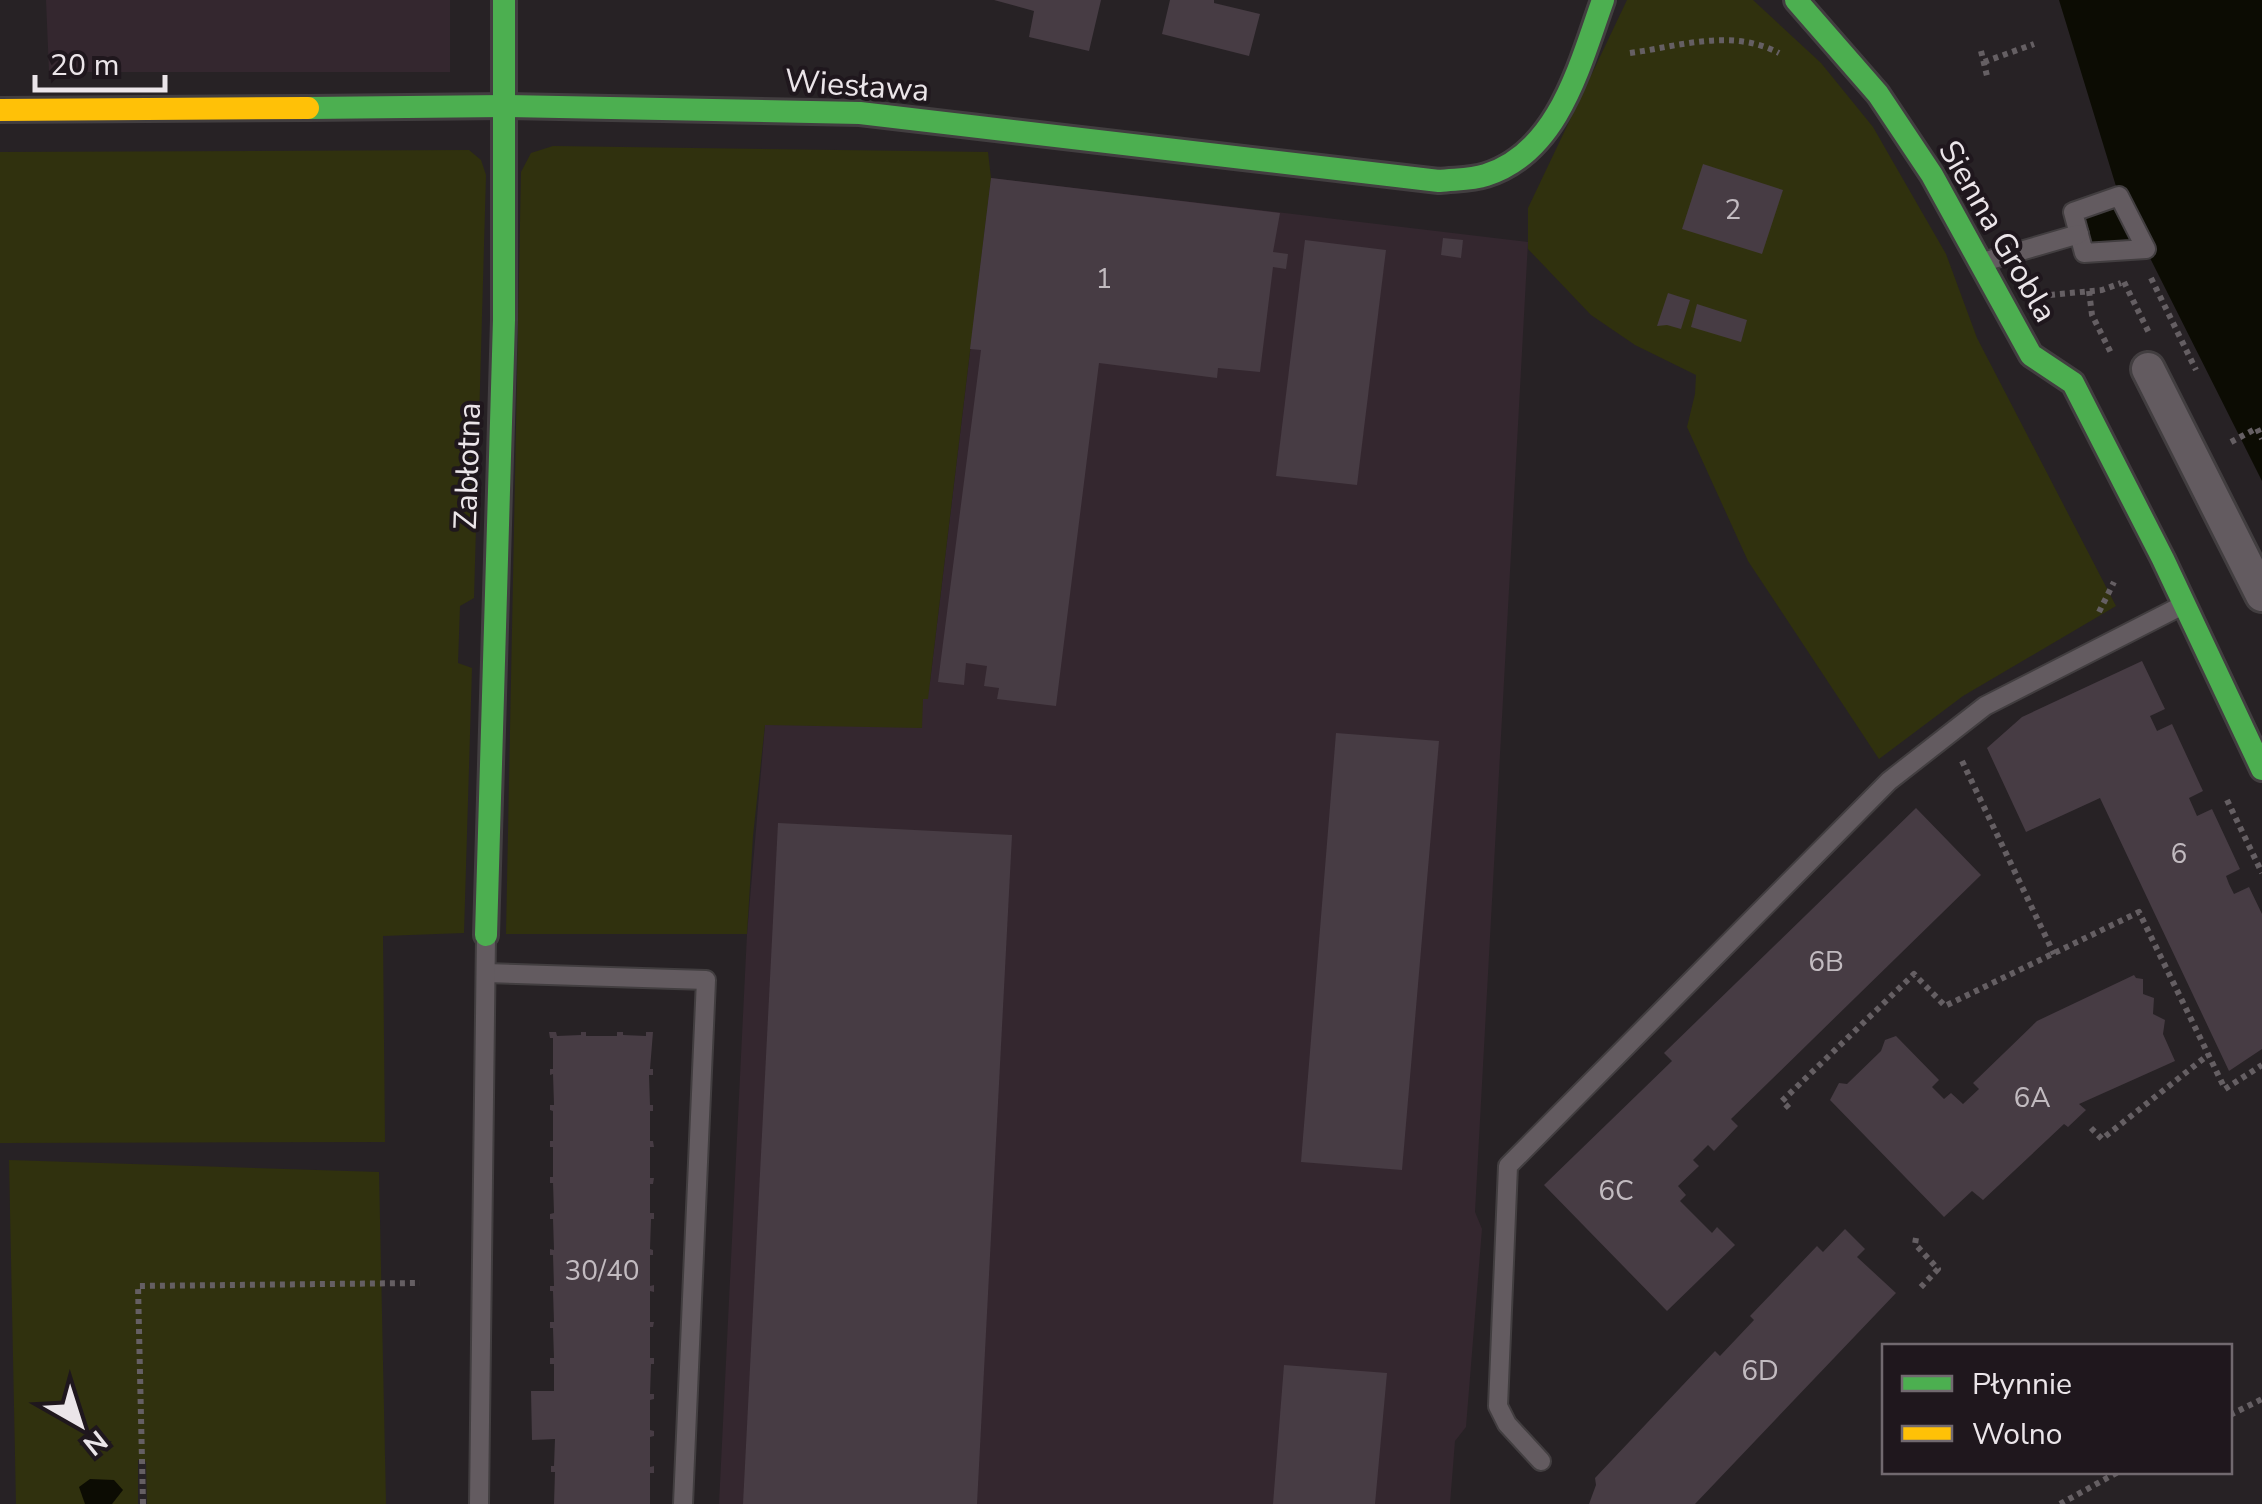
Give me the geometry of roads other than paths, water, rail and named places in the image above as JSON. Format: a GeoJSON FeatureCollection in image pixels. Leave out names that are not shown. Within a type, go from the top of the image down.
{"type":"FeatureCollection","features":[{"type":"Feature","properties":{"kind":"street","name":"Zabłotna"},"geometry":{"type":"LineString","coordinates":[[486,935],[504,320],[504,0]]}},
{"type":"Feature","properties":{"kind":"street","name":"Wiesława"},"geometry":{"type":"LineString","coordinates":[[0,110],[506,106],[860,113],[1439,181],[1489,175],[1518,159],[1542,137],[1564,99],[1603,0]]}},
{"type":"Feature","properties":{"kind":"street","name":"Sienna Grobla"},"geometry":{"type":"LineString","coordinates":[[1796,0],[1878,94],[1932,175],[2032,356],[2073,383],[2262,769]]}},
{"type":"Feature","properties":{"kind":"street"},"geometry":{"type":"LineString","coordinates":[[2148,369],[2262,595]]}},
{"type":"Feature","properties":{"kind":"lane"},"geometry":{"type":"LineString","coordinates":[[1982,262],[2079,234]]}},
{"type":"Feature","properties":{"kind":"lane"},"geometry":{"type":"LineString","coordinates":[[1541,1461],[1507,1424],[1498,1406],[1508,1166],[1889,781],[1986,706],[2184,605]]}},
{"type":"Feature","properties":{"kind":"lane"},"geometry":{"type":"LineString","coordinates":[[479,1504],[486,935]]}},
{"type":"Feature","properties":{"kind":"lane"},"geometry":{"type":"LineString","coordinates":[[486,973],[706,980],[683,1504]]}}]}
